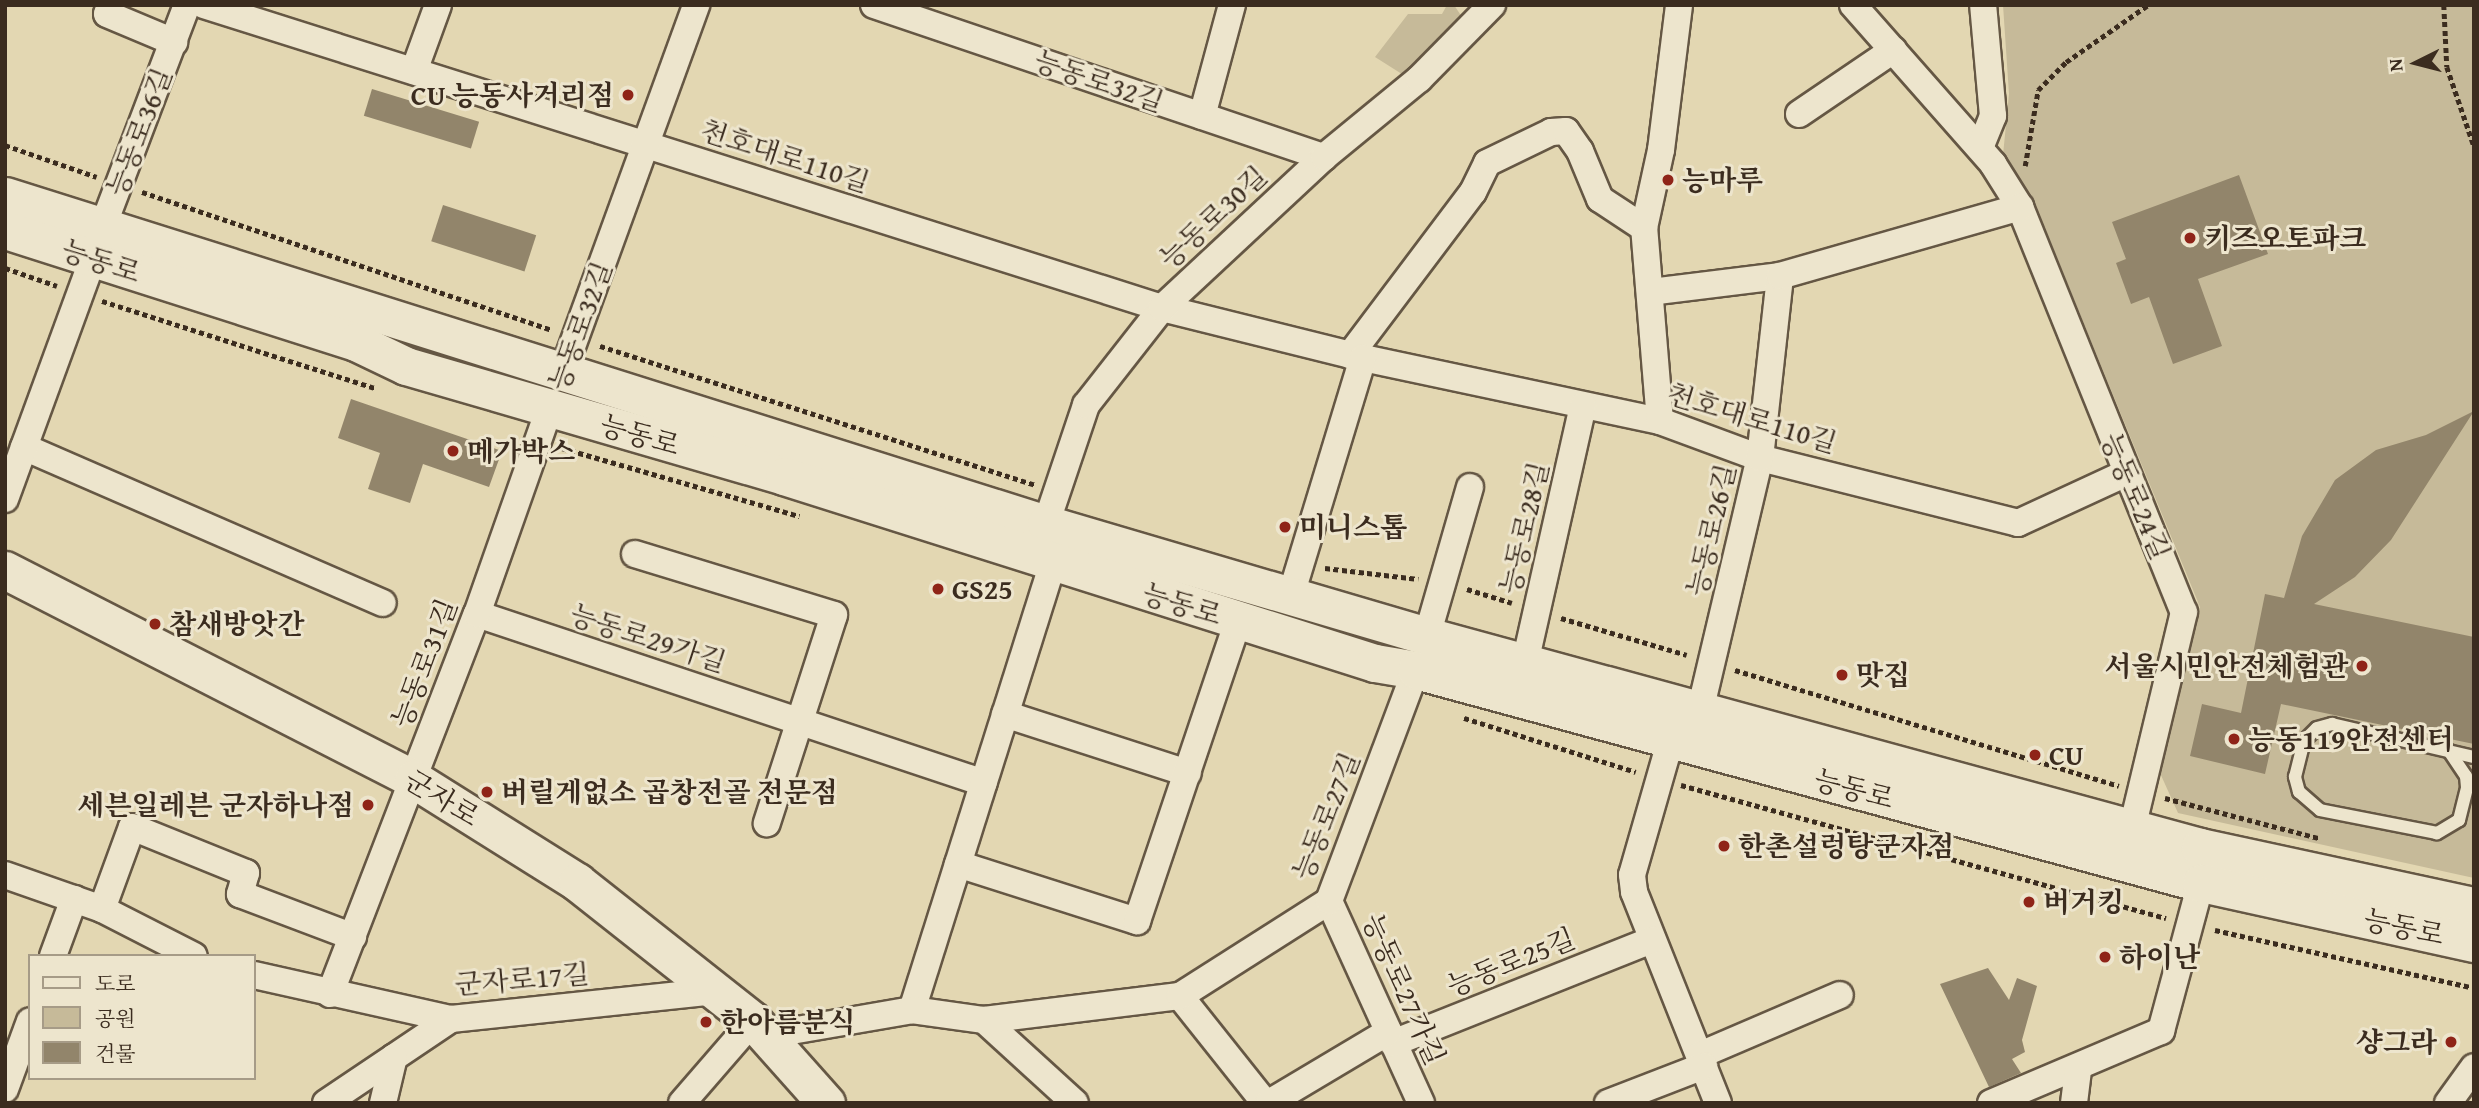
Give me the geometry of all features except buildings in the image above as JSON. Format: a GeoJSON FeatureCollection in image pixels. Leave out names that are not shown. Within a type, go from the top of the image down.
{"type":"FeatureCollection","features":[{"type":"Feature","properties":{"kind":"main road"},"geometry":{"type":"LineString","coordinates":[[5,196],[98,243]]}},
{"type":"Feature","properties":{"kind":"main road","name":"능동로"},"geometry":{"type":"LineString","coordinates":[[5,230],[98,243],[1050,508],[1295,580],[1427,636],[1700,711],[2129,845],[2201,883],[2474,943]]}},
{"type":"Feature","properties":{"kind":"main road","name":"능동로"},"geometry":{"type":"LineString","coordinates":[[98,243],[549,409],[784,476],[1053,564],[1375,663],[1416,670],[1671,739],[2129,845],[2263,862],[2474,906]]}},
{"type":"Feature","properties":{"kind":"main road","name":"능동로32길"},"geometry":{"type":"LineString","coordinates":[[549,409],[562,374]]}},
{"type":"Feature","properties":{"kind":"main road","name":"군자로"},"geometry":{"type":"LineString","coordinates":[[5,570],[413,779],[577,882],[760,1028],[826,1103]]}},
{"type":"Feature","properties":{"kind":"street"},"geometry":{"type":"LineString","coordinates":[[110,5],[107,14],[174,41]]}},
{"type":"Feature","properties":{"kind":"street","name":"능동로36길"},"geometry":{"type":"LineString","coordinates":[[5,499],[187,5]]}},
{"type":"Feature","properties":{"kind":"street","name":"천호대로110길"},"geometry":{"type":"LineString","coordinates":[[204,5],[1162,308],[1356,357],[1660,421],[1760,458],[2018,523],[2126,473]]}},
{"type":"Feature","properties":{"kind":"street"},"geometry":{"type":"LineString","coordinates":[[414,72],[438,5]]}},
{"type":"Feature","properties":{"kind":"street","name":"능동로32길"},"geometry":{"type":"LineString","coordinates":[[562,374],[696,5]]}},
{"type":"Feature","properties":{"kind":"street","name":"능동로32길"},"geometry":{"type":"LineString","coordinates":[[874,5],[1324,157]]}},
{"type":"Feature","properties":{"kind":"street"},"geometry":{"type":"LineString","coordinates":[[1202,116],[1232,5]]}},
{"type":"Feature","properties":{"kind":"street","name":"능동로30길"},"geometry":{"type":"LineString","coordinates":[[1050,508],[1086,405],[1162,308],[1324,157],[1419,79],[1492,5]]}},
{"type":"Feature","properties":{"kind":"street"},"geometry":{"type":"LineString","coordinates":[[1660,421],[1644,228],[1661,150],[1679,5]]}},
{"type":"Feature","properties":{"kind":"street","name":"능동로24길"},"geometry":{"type":"LineString","coordinates":[[1853,5],[1980,148],[2014,198],[2184,612],[2129,845]]}},
{"type":"Feature","properties":{"kind":"street"},"geometry":{"type":"LineString","coordinates":[[1980,148],[1993,116],[1983,5]]}},
{"type":"Feature","properties":{"kind":"street"},"geometry":{"type":"LineString","coordinates":[[1799,114],[1892,50]]}},
{"type":"Feature","properties":{"kind":"street"},"geometry":{"type":"LineString","coordinates":[[1295,580],[1356,357],[1443,228],[1473,192],[1487,163],[1559,131],[1566,131],[1580,151],[1600,199],[1644,228]]}},
{"type":"Feature","properties":{"kind":"street"},"geometry":{"type":"LineString","coordinates":[[1650,292],[1780,276],[2014,198]]}},
{"type":"Feature","properties":{"kind":"street","name":"능동로26길"},"geometry":{"type":"LineString","coordinates":[[1700,711],[1760,458],[1780,276]]}},
{"type":"Feature","properties":{"kind":"street","name":"능동로28길"},"geometry":{"type":"LineString","coordinates":[[1525,663],[1583,406]]}},
{"type":"Feature","properties":{"kind":"street","name":"능동로31길"},"geometry":{"type":"LineString","coordinates":[[330,994],[477,614],[549,409]]}},
{"type":"Feature","properties":{"kind":"street"},"geometry":{"type":"LineString","coordinates":[[24,446],[383,603]]}},
{"type":"Feature","properties":{"kind":"street"},"geometry":{"type":"LineString","coordinates":[[1427,636],[1470,487]]}},
{"type":"Feature","properties":{"kind":"street"},"geometry":{"type":"LineString","coordinates":[[635,554],[834,615],[767,822]]}},
{"type":"Feature","properties":{"kind":"street"},"geometry":{"type":"LineString","coordinates":[[912,1010],[1053,564]]}},
{"type":"Feature","properties":{"kind":"street","name":"능동로29가길"},"geometry":{"type":"LineString","coordinates":[[477,614],[984,783]]}},
{"type":"Feature","properties":{"kind":"street","name":"능동로"},"geometry":{"type":"LineString","coordinates":[[958,864],[1137,921],[1238,621]]}},
{"type":"Feature","properties":{"kind":"street","name":"능동로27길"},"geometry":{"type":"LineString","coordinates":[[760,1028],[912,1010],[984,1020],[1180,996],[1329,901],[1416,670]]}},
{"type":"Feature","properties":{"kind":"street"},"geometry":{"type":"LineString","coordinates":[[1005,714],[1188,773]]}},
{"type":"Feature","properties":{"kind":"street"},"geometry":{"type":"LineString","coordinates":[[1671,739],[1632,874],[1652,940],[1718,1103]]}},
{"type":"Feature","properties":{"kind":"street"},"geometry":{"type":"LineString","coordinates":[[102,909],[132,827],[246,873],[240,894],[353,937]]}},
{"type":"Feature","properties":{"kind":"street"},"geometry":{"type":"LineString","coordinates":[[5,875],[102,909],[190,954]]}},
{"type":"Feature","properties":{"kind":"street"},"geometry":{"type":"LineString","coordinates":[[1992,1103],[2161,1031],[2201,883]]}},
{"type":"Feature","properties":{"kind":"street"},"geometry":{"type":"LineString","coordinates":[[54,954],[74,898]]}},
{"type":"Feature","properties":{"kind":"street","name":"능동로27가길"},"geometry":{"type":"LineString","coordinates":[[1329,901],[1422,1103]]}},
{"type":"Feature","properties":{"kind":"street","name":"능동로25길"},"geometry":{"type":"LineString","coordinates":[[1390,1037],[1652,940]]}},
{"type":"Feature","properties":{"kind":"street","name":"군자로17길"},"geometry":{"type":"LineString","coordinates":[[256,976],[451,1019],[716,991]]}},
{"type":"Feature","properties":{"kind":"street"},"geometry":{"type":"LineString","coordinates":[[1608,1103],[1840,995]]}},
{"type":"Feature","properties":{"kind":"street"},"geometry":{"type":"LineString","coordinates":[[1180,996],[1267,1103],[1390,1037]]}},
{"type":"Feature","properties":{"kind":"street"},"geometry":{"type":"LineString","coordinates":[[326,1103],[451,1019]]}},
{"type":"Feature","properties":{"kind":"street"},"geometry":{"type":"LineString","coordinates":[[984,1020],[1075,1103]]}},
{"type":"Feature","properties":{"kind":"street"},"geometry":{"type":"LineString","coordinates":[[5,1090],[28,1027]]}},
{"type":"Feature","properties":{"kind":"street"},"geometry":{"type":"LineString","coordinates":[[682,1103],[760,1028]]}},
{"type":"Feature","properties":{"kind":"street"},"geometry":{"type":"LineString","coordinates":[[383,1103],[394,1057]]}},
{"type":"Feature","properties":{"kind":"street"},"geometry":{"type":"LineString","coordinates":[[2448,1103],[2474,1067]]}},
{"type":"Feature","properties":{"kind":"street"},"geometry":{"type":"LineString","coordinates":[[2074,1103],[2078,1068]]}},
{"type":"Feature","properties":{"kind":"lane"},"geometry":{"type":"LineString","coordinates":[[2449,751],[2466,776],[2467,789],[2459,820],[2437,833],[2319,810],[2299,792],[2295,777],[2304,741],[2317,728],[2332,724],[2449,751],[2474,757]]}},
{"type":"Feature","properties":{"kind":"path"},"geometry":{"type":"LineString","coordinates":[[2014,198],[2029,159],[2038,90],[2066,62],[2148,5]]}},
{"type":"Feature","properties":{"kind":"path"},"geometry":{"type":"LineString","coordinates":[[2444,5],[2446,67],[2474,146]]}},
{"type":"Feature","properties":{"kind":"path"},"geometry":{"type":"LineString","coordinates":[[5,145],[577,338],[1050,508]]}},
{"type":"Feature","properties":{"kind":"path"},"geometry":{"type":"LineString","coordinates":[[1295,580],[1443,582],[2141,791],[2330,841]]}},
{"type":"Feature","properties":{"kind":"green space"},"geometry":{"type":"Polygon","coordinates":[[[1447,5],[1454,5],[1464,20],[1405,76],[1375,57],[1408,14],[1442,14],[1447,5]]]}},
{"type":"Feature","properties":{"kind":"green space"},"geometry":{"type":"Polygon","coordinates":[[[2003,5],[2474,5],[2474,878],[2178,813],[2160,773],[2200,607],[2041,219],[2003,155],[2009,94],[2003,5]]]}},
{"type":"Feature","properties":{"kind":"place","name":"CU 능동사거리점"},"geometry":{"type":"Point","coordinates":[628,95]}},
{"type":"Feature","properties":{"kind":"place","name":"능마루"},"geometry":{"type":"Point","coordinates":[1668,180]}},
{"type":"Feature","properties":{"kind":"place","name":"키즈오토파크"},"geometry":{"type":"Point","coordinates":[2190,238]}},
{"type":"Feature","properties":{"kind":"place","name":"메가박스"},"geometry":{"type":"Point","coordinates":[453,451]}},
{"type":"Feature","properties":{"kind":"place","name":"미니스톱"},"geometry":{"type":"Point","coordinates":[1285,527]}},
{"type":"Feature","properties":{"kind":"place","name":"GS25"},"geometry":{"type":"Point","coordinates":[938,589]}},
{"type":"Feature","properties":{"kind":"place","name":"참새방앗간"},"geometry":{"type":"Point","coordinates":[155,624]}},
{"type":"Feature","properties":{"kind":"place","name":"서울시민안전체험관"},"geometry":{"type":"Point","coordinates":[2362,666]}},
{"type":"Feature","properties":{"kind":"place","name":"맛집"},"geometry":{"type":"Point","coordinates":[1842,675]}},
{"type":"Feature","properties":{"kind":"place","name":"능동119안전센터"},"geometry":{"type":"Point","coordinates":[2234,739]}},
{"type":"Feature","properties":{"kind":"place","name":"CU"},"geometry":{"type":"Point","coordinates":[2035,755]}},
{"type":"Feature","properties":{"kind":"place","name":"버릴게없소 곱창전골 전문점"},"geometry":{"type":"Point","coordinates":[487,792]}},
{"type":"Feature","properties":{"kind":"place","name":"세븐일레븐 군자하나점"},"geometry":{"type":"Point","coordinates":[368,805]}},
{"type":"Feature","properties":{"kind":"place","name":"한촌설렁탕군자점"},"geometry":{"type":"Point","coordinates":[1724,846]}},
{"type":"Feature","properties":{"kind":"place","name":"버거킹"},"geometry":{"type":"Point","coordinates":[2029,902]}},
{"type":"Feature","properties":{"kind":"place","name":"하이난"},"geometry":{"type":"Point","coordinates":[2105,957]}},
{"type":"Feature","properties":{"kind":"place","name":"한아름분식"},"geometry":{"type":"Point","coordinates":[706,1022]}},
{"type":"Feature","properties":{"kind":"place","name":"샹그라"},"geometry":{"type":"Point","coordinates":[2451,1042]}}]}
